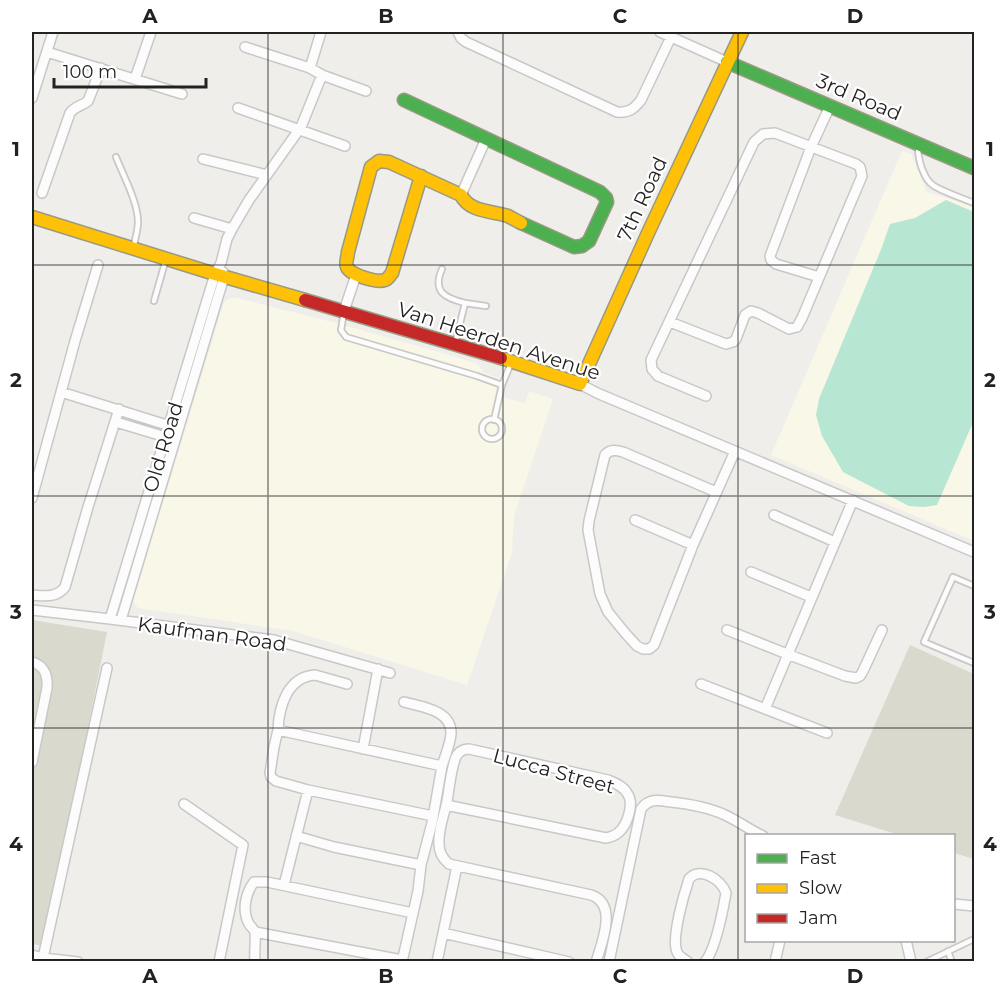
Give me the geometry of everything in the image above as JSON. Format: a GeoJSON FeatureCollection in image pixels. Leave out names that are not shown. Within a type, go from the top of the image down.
{"type":"FeatureCollection","features":[{"type":"Feature","properties":{"kind":"street"},"geometry":{"type":"LineString","coordinates":[[32,98],[53,32]]}},
{"type":"Feature","properties":{"kind":"street"},"geometry":{"type":"LineString","coordinates":[[135,79],[151,32]]}},
{"type":"Feature","properties":{"kind":"street"},"geometry":{"type":"LineString","coordinates":[[310,68],[321,32]]}},
{"type":"Feature","properties":{"kind":"street"},"geometry":{"type":"LineString","coordinates":[[458,32],[466,42],[617,112],[624,113],[636,107],[641,99],[671,37]]}},
{"type":"Feature","properties":{"kind":"street"},"geometry":{"type":"LineString","coordinates":[[660,32],[727,62]]}},
{"type":"Feature","properties":{"kind":"street","name":"7th Road"},"geometry":{"type":"LineString","coordinates":[[580,384],[742,32]]}},
{"type":"Feature","properties":{"kind":"street"},"geometry":{"type":"LineString","coordinates":[[245,47],[310,68],[322,75],[366,91]]}},
{"type":"Feature","properties":{"kind":"street"},"geometry":{"type":"LineString","coordinates":[[47,52],[182,94]]}},
{"type":"Feature","properties":{"kind":"street","name":"3rd Road"},"geometry":{"type":"LineString","coordinates":[[727,62],[975,168]]}},
{"type":"Feature","properties":{"kind":"street"},"geometry":{"type":"LineString","coordinates":[[42,193],[70,113],[73,108],[88,101],[101,68]]}},
{"type":"Feature","properties":{"kind":"street","name":"Old Road"},"geometry":{"type":"LineString","coordinates":[[122,620],[173,427],[220,271],[227,239],[249,200],[299,130],[322,75]]}},
{"type":"Feature","properties":{"kind":"street"},"geometry":{"type":"LineString","coordinates":[[404,100],[600,192],[607,202],[589,242],[574,247],[507,216],[476,208],[464,201],[461,195],[421,176],[389,162],[376,162],[371,167],[347,260],[348,270],[356,275],[381,280],[388,278],[392,273],[421,176]]}},
{"type":"Feature","properties":{"kind":"street"},"geometry":{"type":"LineString","coordinates":[[819,277],[776,264],[770,258],[771,250],[830,106]]}},
{"type":"Feature","properties":{"kind":"street"},"geometry":{"type":"LineString","coordinates":[[238,108],[345,146]]}},
{"type":"Feature","properties":{"kind":"street"},"geometry":{"type":"LineString","coordinates":[[670,322],[726,344],[736,339],[745,315],[751,311],[792,329],[796,327],[802,318],[862,176],[860,167],[775,133],[763,134],[754,142],[651,360],[652,369],[658,376],[706,396]]}},
{"type":"Feature","properties":{"kind":"street"},"geometry":{"type":"LineString","coordinates":[[461,195],[486,139]]}},
{"type":"Feature","properties":{"kind":"street"},"geometry":{"type":"LineString","coordinates":[[203,159],[267,175]]}},
{"type":"Feature","properties":{"kind":"street","name":"Van Heerden Avenue"},"geometry":{"type":"LineString","coordinates":[[32,217],[166,259],[220,271],[580,384],[975,552]]}},
{"type":"Feature","properties":{"kind":"street"},"geometry":{"type":"LineString","coordinates":[[194,219],[232,229]]}},
{"type":"Feature","properties":{"kind":"street"},"geometry":{"type":"LineString","coordinates":[[32,498],[98,266]]}},
{"type":"Feature","properties":{"kind":"street"},"geometry":{"type":"LineString","coordinates":[[344,311],[356,275]]}},
{"type":"Feature","properties":{"kind":"street"},"geometry":{"type":"LineString","coordinates":[[61,392],[173,427]]}},
{"type":"Feature","properties":{"kind":"street"},"geometry":{"type":"LineString","coordinates":[[32,594],[51,596],[60,593],[65,587],[119,409]]}},
{"type":"Feature","properties":{"kind":"street"},"geometry":{"type":"LineString","coordinates":[[116,422],[170,439]]}},
{"type":"Feature","properties":{"kind":"street","name":"Old Road"},"geometry":{"type":"LineString","coordinates":[[110,619],[170,439]]}},
{"type":"Feature","properties":{"kind":"street"},"geometry":{"type":"LineString","coordinates":[[716,492],[617,450],[605,455],[588,530],[595,569],[602,599],[608,612],[641,648],[649,649],[654,645],[693,545],[735,451]]}},
{"type":"Feature","properties":{"kind":"street"},"geometry":{"type":"LineString","coordinates":[[765,709],[853,501]]}},
{"type":"Feature","properties":{"kind":"street"},"geometry":{"type":"LineString","coordinates":[[774,515],[835,542]]}},
{"type":"Feature","properties":{"kind":"street"},"geometry":{"type":"LineString","coordinates":[[635,520],[693,545]]}},
{"type":"Feature","properties":{"kind":"street"},"geometry":{"type":"LineString","coordinates":[[751,572],[812,597]]}},
{"type":"Feature","properties":{"kind":"street","name":"Kaufman Road"},"geometry":{"type":"LineString","coordinates":[[32,610],[274,640],[390,673]]}},
{"type":"Feature","properties":{"kind":"street"},"geometry":{"type":"LineString","coordinates":[[727,630],[845,676],[856,678],[863,671],[882,630]]}},
{"type":"Feature","properties":{"kind":"street"},"geometry":{"type":"LineString","coordinates":[[32,662],[46,672],[48,679],[32,762]]}},
{"type":"Feature","properties":{"kind":"street"},"geometry":{"type":"LineString","coordinates":[[43,958],[107,668]]}},
{"type":"Feature","properties":{"kind":"street"},"geometry":{"type":"LineString","coordinates":[[363,748],[378,669]]}},
{"type":"Feature","properties":{"kind":"street"},"geometry":{"type":"LineString","coordinates":[[347,684],[315,675],[296,682],[288,690],[279,719],[270,775],[276,781],[308,790],[433,816]]}},
{"type":"Feature","properties":{"kind":"street"},"geometry":{"type":"LineString","coordinates":[[701,684],[827,733]]}},
{"type":"Feature","properties":{"kind":"street"},"geometry":{"type":"LineString","coordinates":[[404,702],[439,712],[449,722],[451,732],[442,766],[428,842],[421,865],[418,891],[413,913],[402,961],[255,932],[246,915],[246,901],[251,886],[254,882],[262,881],[413,913]]}},
{"type":"Feature","properties":{"kind":"street"},"geometry":{"type":"LineString","coordinates":[[278,730],[442,766]]}},
{"type":"Feature","properties":{"kind":"street","name":"Lucca Street"},"geometry":{"type":"LineString","coordinates":[[469,749],[608,780],[621,787],[630,798],[629,813],[624,826],[614,835],[606,838],[446,805],[456,757],[463,750],[469,749]]}},
{"type":"Feature","properties":{"kind":"street"},"geometry":{"type":"LineString","coordinates":[[284,885],[308,790]]}},
{"type":"Feature","properties":{"kind":"street"},"geometry":{"type":"LineString","coordinates":[[609,962],[641,809],[646,803],[650,800],[658,800],[707,808],[759,834]]}},
{"type":"Feature","properties":{"kind":"street"},"geometry":{"type":"LineString","coordinates":[[184,804],[243,845],[219,962]]}},
{"type":"Feature","properties":{"kind":"street"},"geometry":{"type":"LineString","coordinates":[[446,805],[440,829],[439,847],[447,863],[596,896],[604,904],[607,914],[596,962]]}},
{"type":"Feature","properties":{"kind":"street"},"geometry":{"type":"LineString","coordinates":[[296,836],[334,847],[421,865]]}},
{"type":"Feature","properties":{"kind":"street"},"geometry":{"type":"LineString","coordinates":[[437,962],[457,866]]}},
{"type":"Feature","properties":{"kind":"street"},"geometry":{"type":"LineString","coordinates":[[688,962],[680,957],[675,944],[689,879],[698,873],[718,881],[726,892],[713,946],[705,962]]}},
{"type":"Feature","properties":{"kind":"street"},"geometry":{"type":"LineString","coordinates":[[955,903],[975,906]]}},
{"type":"Feature","properties":{"kind":"street"},"geometry":{"type":"LineString","coordinates":[[255,932],[255,962]]}},
{"type":"Feature","properties":{"kind":"street"},"geometry":{"type":"LineString","coordinates":[[443,933],[570,962]]}},
{"type":"Feature","properties":{"kind":"street"},"geometry":{"type":"LineString","coordinates":[[775,962],[780,942]]}},
{"type":"Feature","properties":{"kind":"street"},"geometry":{"type":"LineString","coordinates":[[906,942],[911,962]]}},
{"type":"Feature","properties":{"kind":"street"},"geometry":{"type":"LineString","coordinates":[[32,955],[78,962]]}},
{"type":"Feature","properties":{"kind":"lane"},"geometry":{"type":"LineString","coordinates":[[918,144],[918,154],[924,173],[933,185],[975,203]]}},
{"type":"Feature","properties":{"kind":"lane"},"geometry":{"type":"LineString","coordinates":[[116,157],[138,216],[133,249]]}},
{"type":"Feature","properties":{"kind":"lane"},"geometry":{"type":"LineString","coordinates":[[154,302],[166,259]]}},
{"type":"Feature","properties":{"kind":"lane"},"geometry":{"type":"LineString","coordinates":[[442,269],[438,280],[439,289],[447,297],[486,306]]}},
{"type":"Feature","properties":{"kind":"lane"},"geometry":{"type":"LineString","coordinates":[[455,344],[465,303]]}},
{"type":"Feature","properties":{"kind":"lane"},"geometry":{"type":"LineString","coordinates":[[344,311],[340,330],[346,337],[502,385]]}},
{"type":"Feature","properties":{"kind":"lane"},"geometry":{"type":"LineString","coordinates":[[494,420],[502,385],[512,361]]}},
{"type":"Feature","properties":{"kind":"lane"},"geometry":{"type":"LineString","coordinates":[[494,420],[500,424],[501,432],[497,438],[489,439],[483,434],[482,427],[487,421],[494,420]]}},
{"type":"Feature","properties":{"kind":"lane"},"geometry":{"type":"LineString","coordinates":[[975,586],[953,577],[924,642],[975,663]]}},
{"type":"Feature","properties":{"kind":"lane"},"geometry":{"type":"LineString","coordinates":[[926,962],[975,939]]}},
{"type":"Feature","properties":{"kind":"lane"},"geometry":{"type":"LineString","coordinates":[[948,951],[952,962]]}},
{"type":"Feature","properties":{"kind":"shaded area"},"geometry":{"type":"Polygon","coordinates":[[[902,151],[911,154],[927,192],[974,206],[974,541],[771,455],[902,151]]]}},
{"type":"Feature","properties":{"kind":"shaded area"},"geometry":{"type":"Polygon","coordinates":[[[230,298],[336,323],[453,356],[478,364],[483,372],[499,379],[507,363],[512,365],[503,397],[525,403],[529,391],[553,399],[514,516],[512,553],[467,685],[293,631],[138,608],[133,601],[224,302],[230,298]]]}},
{"type":"Feature","properties":{"kind":"shaded area"},"geometry":{"type":"Polygon","coordinates":[[[32,620],[107,632],[44,946],[32,944],[32,620]]]}},
{"type":"Feature","properties":{"kind":"shaded area"},"geometry":{"type":"Polygon","coordinates":[[[910,645],[974,674],[974,859],[955,853],[955,834],[896,834],[835,815],[910,645]]]}},
{"type":"Feature","properties":{"kind":"green space"},"geometry":{"type":"Polygon","coordinates":[[[946,200],[974,212],[974,420],[937,505],[909,506],[843,472],[822,436],[816,415],[819,399],[890,224],[915,218],[946,200]]]}},
{"type":"Feature","properties":{"kind":"traffic: fast"},"geometry":{"type":"LineString","coordinates":[[727,62],[974,168]]}},
{"type":"Feature","properties":{"kind":"traffic: fast"},"geometry":{"type":"LineString","coordinates":[[404,100],[600,192],[606,198],[607,202],[589,241],[582,246],[574,247],[521,223]]}},
{"type":"Feature","properties":{"kind":"traffic: slow"},"geometry":{"type":"LineString","coordinates":[[501,358],[580,384],[742,32]]}},
{"type":"Feature","properties":{"kind":"traffic: slow"},"geometry":{"type":"LineString","coordinates":[[421,176],[392,273],[381,281],[364,278],[349,270],[346,264],[348,252],[371,167],[379,161],[389,162],[461,195],[469,205],[475,208],[508,216],[521,223]]}},
{"type":"Feature","properties":{"kind":"traffic: slow"},"geometry":{"type":"LineString","coordinates":[[32,217],[305,300]]}},
{"type":"Feature","properties":{"kind":"traffic: jam"},"geometry":{"type":"LineString","coordinates":[[305,300],[501,358]]}}]}
